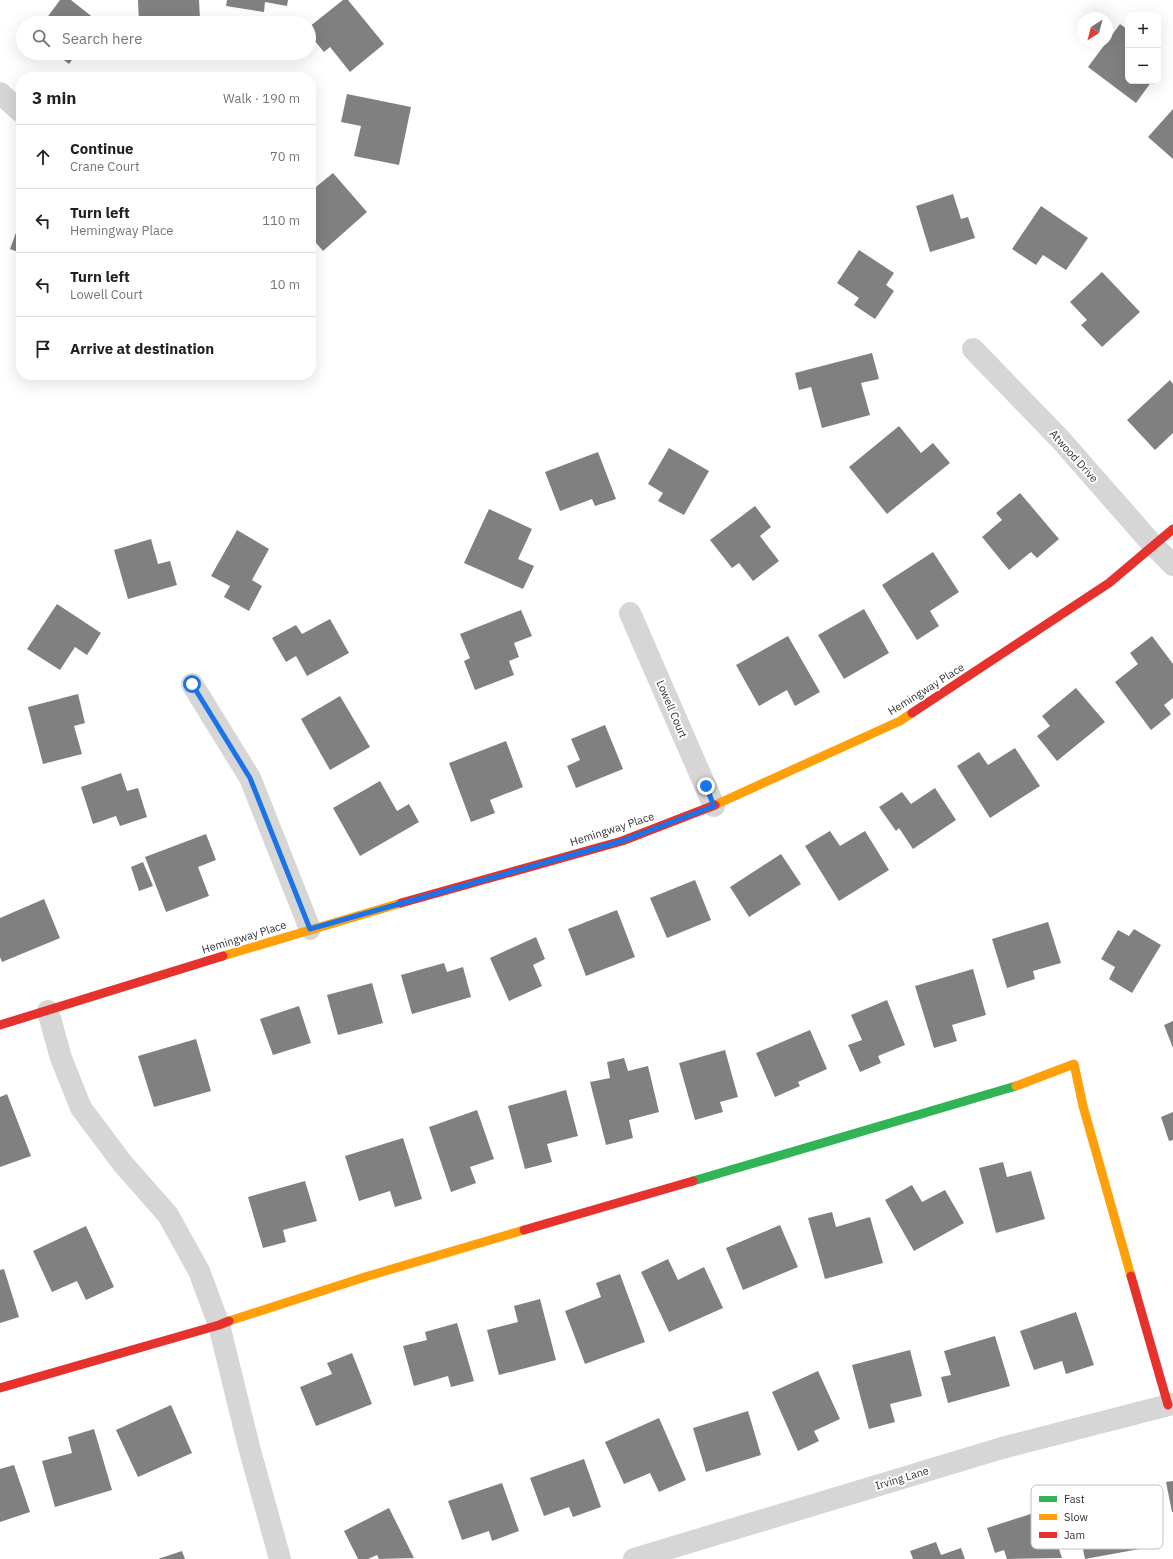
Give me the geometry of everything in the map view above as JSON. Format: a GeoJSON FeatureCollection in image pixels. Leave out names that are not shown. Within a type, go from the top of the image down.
{"type":"FeatureCollection","features":[{"type":"Feature","properties":{"kind":"street"},"geometry":{"type":"LineString","coordinates":[[0,94],[16,108]]}},
{"type":"Feature","properties":{"kind":"street","name":"Atwood Drive"},"geometry":{"type":"LineString","coordinates":[[973,349],[1060,439],[1153,545],[1173,565]]}},
{"type":"Feature","properties":{"kind":"street","name":"Hemingway Place"},"geometry":{"type":"LineString","coordinates":[[0,1025],[310,929],[622,841],[714,806],[900,721],[1109,583],[1173,529]]}},
{"type":"Feature","properties":{"kind":"street","name":"Lowell Court"},"geometry":{"type":"LineString","coordinates":[[630,613],[714,806]]}},
{"type":"Feature","properties":{"kind":"street"},"geometry":{"type":"LineString","coordinates":[[192,684],[250,778],[310,929]]}},
{"type":"Feature","properties":{"kind":"street"},"geometry":{"type":"LineString","coordinates":[[48,1011],[61,1058],[82,1108],[123,1164],[168,1214],[199,1272],[219,1325],[247,1440],[280,1559]]}},
{"type":"Feature","properties":{"kind":"street"},"geometry":{"type":"LineString","coordinates":[[0,1388],[219,1325],[239,1316],[365,1277],[1019,1085],[1074,1064],[1083,1106],[1170,1405]]}},
{"type":"Feature","properties":{"kind":"street","name":"Irving Lane"},"geometry":{"type":"LineString","coordinates":[[634,1559],[1002,1448],[1170,1405]]}},
{"type":"Feature","properties":{"kind":"building"},"geometry":{"type":"Polygon","coordinates":[[[60,0],[71,0],[91,16],[48,16],[60,0]]]}},
{"type":"Feature","properties":{"kind":"building"},"geometry":{"type":"Polygon","coordinates":[[[138,0],[199,0],[200,16],[139,16],[138,0]]]}},
{"type":"Feature","properties":{"kind":"building"},"geometry":{"type":"Polygon","coordinates":[[[227,0],[288,0],[287,6],[265,2],[264,12],[226,6],[227,0]]]}},
{"type":"Feature","properties":{"kind":"building"},"geometry":{"type":"Polygon","coordinates":[[[343,0],[348,0],[384,44],[350,72],[330,47],[324,52],[316,42],[316,21],[343,0]]]}},
{"type":"Feature","properties":{"kind":"building"},"geometry":{"type":"Polygon","coordinates":[[[1120,24],[1125,28],[1125,84],[1150,84],[1136,103],[1088,67],[1102,48],[1113,48],[1113,33],[1120,24]]]}},
{"type":"Feature","properties":{"kind":"building"},"geometry":{"type":"Polygon","coordinates":[[[64,60],[72,60],[69,64],[64,60]]]}},
{"type":"Feature","properties":{"kind":"building"},"geometry":{"type":"Polygon","coordinates":[[[347,94],[411,107],[399,165],[354,156],[361,126],[341,122],[347,94]]]}},
{"type":"Feature","properties":{"kind":"building"},"geometry":{"type":"Polygon","coordinates":[[[1173,109],[1173,159],[1148,137],[1173,109]]]}},
{"type":"Feature","properties":{"kind":"building"},"geometry":{"type":"Polygon","coordinates":[[[333,173],[367,212],[323,251],[316,243],[316,187],[333,173]]]}},
{"type":"Feature","properties":{"kind":"building"},"geometry":{"type":"Polygon","coordinates":[[[953,194],[961,219],[968,217],[975,238],[930,252],[916,206],[953,194]]]}},
{"type":"Feature","properties":{"kind":"building"},"geometry":{"type":"Polygon","coordinates":[[[1041,206],[1088,238],[1066,270],[1043,255],[1036,265],[1012,249],[1041,206]]]}},
{"type":"Feature","properties":{"kind":"building"},"geometry":{"type":"Polygon","coordinates":[[[16,233],[16,251],[10,249],[16,233]]]}},
{"type":"Feature","properties":{"kind":"building"},"geometry":{"type":"Polygon","coordinates":[[[859,250],[894,273],[886,285],[894,291],[875,319],[854,305],[859,298],[837,283],[859,250]]]}},
{"type":"Feature","properties":{"kind":"building"},"geometry":{"type":"Polygon","coordinates":[[[1102,272],[1140,312],[1102,347],[1081,325],[1087,320],[1070,302],[1102,272]]]}},
{"type":"Feature","properties":{"kind":"building"},"geometry":{"type":"Polygon","coordinates":[[[872,353],[879,379],[861,383],[870,415],[822,428],[811,387],[799,390],[795,373],[872,353]]]}},
{"type":"Feature","properties":{"kind":"building"},"geometry":{"type":"Polygon","coordinates":[[[1170,380],[1173,384],[1173,433],[1155,450],[1127,420],[1170,380]]]}},
{"type":"Feature","properties":{"kind":"building"},"geometry":{"type":"Polygon","coordinates":[[[899,426],[921,453],[933,443],[950,463],[887,514],[849,467],[899,426]]]}},
{"type":"Feature","properties":{"kind":"building"},"geometry":{"type":"Polygon","coordinates":[[[669,448],[709,471],[684,515],[658,501],[663,493],[648,484],[669,448]]]}},
{"type":"Feature","properties":{"kind":"building"},"geometry":{"type":"Polygon","coordinates":[[[598,452],[616,499],[595,506],[592,499],[560,511],[545,472],[598,452]]]}},
{"type":"Feature","properties":{"kind":"building"},"geometry":{"type":"Polygon","coordinates":[[[1020,493],[1059,539],[1037,558],[1031,552],[1009,570],[982,537],[1002,520],[996,513],[1020,493]]]}},
{"type":"Feature","properties":{"kind":"building"},"geometry":{"type":"Polygon","coordinates":[[[755,506],[771,527],[760,536],[779,561],[753,581],[739,563],[732,568],[710,540],[755,506]]]}},
{"type":"Feature","properties":{"kind":"building"},"geometry":{"type":"Polygon","coordinates":[[[489,509],[532,529],[518,559],[534,566],[523,589],[464,563],[489,509]]]}},
{"type":"Feature","properties":{"kind":"building"},"geometry":{"type":"Polygon","coordinates":[[[237,530],[269,549],[252,580],[262,586],[249,611],[224,597],[230,586],[211,576],[237,530]]]}},
{"type":"Feature","properties":{"kind":"building"},"geometry":{"type":"Polygon","coordinates":[[[151,539],[158,564],[170,561],[177,585],[128,599],[114,550],[151,539]]]}},
{"type":"Feature","properties":{"kind":"building"},"geometry":{"type":"Polygon","coordinates":[[[933,552],[959,592],[930,611],[939,626],[917,640],[882,585],[933,552]]]}},
{"type":"Feature","properties":{"kind":"building"},"geometry":{"type":"Polygon","coordinates":[[[57,604],[101,633],[87,655],[75,647],[60,670],[27,649],[57,604]]]}},
{"type":"Feature","properties":{"kind":"building"},"geometry":{"type":"Polygon","coordinates":[[[864,609],[889,653],[844,679],[818,635],[864,609]]]}},
{"type":"Feature","properties":{"kind":"building"},"geometry":{"type":"Polygon","coordinates":[[[521,610],[532,636],[514,643],[519,657],[509,661],[514,675],[475,690],[464,661],[470,658],[460,634],[521,610]]]}},
{"type":"Feature","properties":{"kind":"building"},"geometry":{"type":"Polygon","coordinates":[[[330,619],[349,653],[307,676],[296,656],[286,662],[272,638],[296,625],[302,634],[330,619]]]}},
{"type":"Feature","properties":{"kind":"building"},"geometry":{"type":"Polygon","coordinates":[[[788,636],[820,692],[795,706],[787,690],[759,706],[736,665],[788,636]]]}},
{"type":"Feature","properties":{"kind":"building"},"geometry":{"type":"Polygon","coordinates":[[[1152,636],[1173,664],[1173,698],[1164,705],[1171,714],[1151,730],[1115,682],[1138,664],[1130,653],[1152,636]]]}},
{"type":"Feature","properties":{"kind":"building"},"geometry":{"type":"Polygon","coordinates":[[[1076,688],[1105,722],[1057,761],[1037,736],[1050,726],[1042,716],[1076,688]]]}},
{"type":"Feature","properties":{"kind":"building"},"geometry":{"type":"Polygon","coordinates":[[[78,694],[85,723],[74,726],[82,754],[43,764],[28,707],[78,694]]]}},
{"type":"Feature","properties":{"kind":"building"},"geometry":{"type":"Polygon","coordinates":[[[340,696],[370,747],[330,770],[301,719],[340,696]]]}},
{"type":"Feature","properties":{"kind":"building"},"geometry":{"type":"Polygon","coordinates":[[[605,725],[623,769],[576,788],[567,766],[580,760],[571,739],[605,725]]]}},
{"type":"Feature","properties":{"kind":"building"},"geometry":{"type":"Polygon","coordinates":[[[506,741],[523,787],[490,800],[495,813],[471,822],[449,763],[506,741]]]}},
{"type":"Feature","properties":{"kind":"building"},"geometry":{"type":"Polygon","coordinates":[[[1015,748],[1040,786],[990,818],[957,766],[979,752],[988,765],[1015,748]]]}},
{"type":"Feature","properties":{"kind":"building"},"geometry":{"type":"Polygon","coordinates":[[[121,773],[127,791],[138,788],[147,817],[120,826],[116,816],[93,824],[81,787],[121,773]]]}},
{"type":"Feature","properties":{"kind":"building"},"geometry":{"type":"Polygon","coordinates":[[[380,781],[397,811],[409,804],[419,822],[360,856],[333,808],[380,781]]]}},
{"type":"Feature","properties":{"kind":"building"},"geometry":{"type":"Polygon","coordinates":[[[935,788],[956,820],[913,849],[899,828],[896,831],[879,807],[902,792],[911,804],[935,788]]]}},
{"type":"Feature","properties":{"kind":"building"},"geometry":{"type":"Polygon","coordinates":[[[830,831],[840,846],[865,831],[889,870],[839,901],[805,846],[830,831]]]}},
{"type":"Feature","properties":{"kind":"building"},"geometry":{"type":"Polygon","coordinates":[[[206,834],[216,860],[198,867],[209,896],[166,912],[145,857],[206,834]]]}},
{"type":"Feature","properties":{"kind":"building"},"geometry":{"type":"Polygon","coordinates":[[[781,854],[801,884],[749,917],[730,887],[781,854]]]}},
{"type":"Feature","properties":{"kind":"building"},"geometry":{"type":"Polygon","coordinates":[[[143,862],[153,886],[139,891],[131,867],[143,862]]]}},
{"type":"Feature","properties":{"kind":"building"},"geometry":{"type":"Polygon","coordinates":[[[695,880],[711,920],[667,938],[650,898],[695,880]]]}},
{"type":"Feature","properties":{"kind":"building"},"geometry":{"type":"Polygon","coordinates":[[[44,899],[60,938],[2,962],[0,957],[0,918],[44,899]]]}},
{"type":"Feature","properties":{"kind":"building"},"geometry":{"type":"Polygon","coordinates":[[[617,910],[635,957],[586,976],[568,929],[617,910]]]}},
{"type":"Feature","properties":{"kind":"building"},"geometry":{"type":"Polygon","coordinates":[[[1048,922],[1061,963],[1033,971],[1035,979],[1007,988],[992,939],[1048,922]]]}},
{"type":"Feature","properties":{"kind":"building"},"geometry":{"type":"Polygon","coordinates":[[[1134,929],[1161,945],[1132,993],[1109,979],[1115,967],[1101,959],[1118,930],[1129,936],[1134,929]]]}},
{"type":"Feature","properties":{"kind":"building"},"geometry":{"type":"Polygon","coordinates":[[[536,937],[545,959],[533,965],[542,986],[509,1001],[490,958],[536,937]]]}},
{"type":"Feature","properties":{"kind":"building"},"geometry":{"type":"Polygon","coordinates":[[[444,963],[447,972],[463,967],[471,997],[412,1014],[401,975],[444,963]]]}},
{"type":"Feature","properties":{"kind":"building"},"geometry":{"type":"Polygon","coordinates":[[[973,969],[986,1015],[952,1025],[957,1041],[934,1048],[915,986],[973,969]]]}},
{"type":"Feature","properties":{"kind":"building"},"geometry":{"type":"Polygon","coordinates":[[[372,983],[383,1023],[338,1035],[327,995],[372,983]]]}},
{"type":"Feature","properties":{"kind":"building"},"geometry":{"type":"Polygon","coordinates":[[[887,1000],[905,1045],[878,1056],[881,1063],[860,1072],[848,1045],[862,1040],[851,1015],[887,1000]]]}},
{"type":"Feature","properties":{"kind":"building"},"geometry":{"type":"Polygon","coordinates":[[[299,1006],[311,1043],[273,1055],[260,1019],[299,1006]]]}},
{"type":"Feature","properties":{"kind":"building"},"geometry":{"type":"Polygon","coordinates":[[[1173,1021],[1173,1048],[1164,1025],[1173,1021]]]}},
{"type":"Feature","properties":{"kind":"building"},"geometry":{"type":"Polygon","coordinates":[[[810,1030],[827,1069],[798,1082],[800,1086],[775,1097],[756,1053],[810,1030]]]}},
{"type":"Feature","properties":{"kind":"building"},"geometry":{"type":"Polygon","coordinates":[[[196,1039],[211,1091],[154,1107],[138,1056],[196,1039]]]}},
{"type":"Feature","properties":{"kind":"building"},"geometry":{"type":"Polygon","coordinates":[[[725,1050],[738,1097],[720,1102],[723,1112],[695,1120],[679,1063],[725,1050]]]}},
{"type":"Feature","properties":{"kind":"building"},"geometry":{"type":"Polygon","coordinates":[[[624,1058],[628,1071],[648,1066],[659,1112],[629,1120],[633,1138],[606,1145],[590,1082],[610,1078],[607,1062],[624,1058]]]}},
{"type":"Feature","properties":{"kind":"building"},"geometry":{"type":"Polygon","coordinates":[[[566,1090],[578,1136],[547,1144],[552,1162],[525,1169],[508,1106],[566,1090]]]}},
{"type":"Feature","properties":{"kind":"building"},"geometry":{"type":"Polygon","coordinates":[[[7,1094],[31,1156],[0,1167],[0,1097],[7,1094]]]}},
{"type":"Feature","properties":{"kind":"building"},"geometry":{"type":"Polygon","coordinates":[[[477,1110],[494,1159],[470,1167],[476,1183],[451,1192],[429,1127],[477,1110]]]}},
{"type":"Feature","properties":{"kind":"building"},"geometry":{"type":"Polygon","coordinates":[[[1173,1112],[1173,1140],[1169,1141],[1161,1117],[1173,1112]]]}},
{"type":"Feature","properties":{"kind":"building"},"geometry":{"type":"Polygon","coordinates":[[[403,1138],[422,1199],[395,1207],[390,1191],[359,1201],[345,1156],[403,1138]]]}},
{"type":"Feature","properties":{"kind":"building"},"geometry":{"type":"Polygon","coordinates":[[[1003,1162],[1007,1177],[1031,1171],[1045,1219],[996,1233],[979,1168],[1003,1162]]]}},
{"type":"Feature","properties":{"kind":"building"},"geometry":{"type":"Polygon","coordinates":[[[305,1181],[317,1221],[283,1230],[286,1242],[263,1248],[248,1197],[305,1181]]]}},
{"type":"Feature","properties":{"kind":"building"},"geometry":{"type":"Polygon","coordinates":[[[912,1185],[922,1202],[945,1190],[964,1223],[914,1251],[885,1200],[912,1185]]]}},
{"type":"Feature","properties":{"kind":"building"},"geometry":{"type":"Polygon","coordinates":[[[832,1212],[836,1227],[870,1217],[883,1263],[825,1279],[808,1218],[832,1212]]]}},
{"type":"Feature","properties":{"kind":"building"},"geometry":{"type":"Polygon","coordinates":[[[780,1225],[798,1267],[743,1290],[726,1248],[780,1225]]]}},
{"type":"Feature","properties":{"kind":"building"},"geometry":{"type":"Polygon","coordinates":[[[86,1226],[114,1287],[86,1300],[77,1281],[52,1292],[33,1251],[86,1226]]]}},
{"type":"Feature","properties":{"kind":"building"},"geometry":{"type":"Polygon","coordinates":[[[668,1259],[678,1280],[704,1267],[723,1308],[669,1332],[641,1272],[668,1259]]]}},
{"type":"Feature","properties":{"kind":"building"},"geometry":{"type":"Polygon","coordinates":[[[4,1269],[19,1317],[0,1323],[0,1270],[4,1269]]]}},
{"type":"Feature","properties":{"kind":"building"},"geometry":{"type":"Polygon","coordinates":[[[620,1274],[645,1342],[585,1364],[565,1311],[601,1297],[596,1283],[620,1274]]]}},
{"type":"Feature","properties":{"kind":"building"},"geometry":{"type":"Polygon","coordinates":[[[540,1299],[556,1360],[499,1375],[487,1330],[518,1322],[514,1306],[540,1299]]]}},
{"type":"Feature","properties":{"kind":"building"},"geometry":{"type":"Polygon","coordinates":[[[1076,1312],[1094,1365],[1066,1374],[1062,1361],[1034,1370],[1020,1331],[1076,1312]]]}},
{"type":"Feature","properties":{"kind":"building"},"geometry":{"type":"Polygon","coordinates":[[[457,1323],[474,1381],[451,1387],[448,1376],[414,1386],[403,1346],[427,1340],[425,1332],[457,1323]]]}},
{"type":"Feature","properties":{"kind":"building"},"geometry":{"type":"Polygon","coordinates":[[[995,1336],[1010,1386],[948,1403],[941,1377],[951,1375],[944,1351],[995,1336]]]}},
{"type":"Feature","properties":{"kind":"building"},"geometry":{"type":"Polygon","coordinates":[[[910,1350],[922,1396],[890,1404],[895,1422],[869,1429],[852,1365],[910,1350]]]}},
{"type":"Feature","properties":{"kind":"building"},"geometry":{"type":"Polygon","coordinates":[[[352,1353],[372,1404],[316,1426],[300,1387],[332,1374],[327,1363],[352,1353]]]}},
{"type":"Feature","properties":{"kind":"building"},"geometry":{"type":"Polygon","coordinates":[[[818,1371],[840,1419],[814,1431],[819,1441],[798,1451],[772,1392],[818,1371]]]}},
{"type":"Feature","properties":{"kind":"building"},"geometry":{"type":"Polygon","coordinates":[[[171,1405],[192,1453],[138,1477],[116,1430],[171,1405]]]}},
{"type":"Feature","properties":{"kind":"building"},"geometry":{"type":"Polygon","coordinates":[[[748,1411],[761,1455],[706,1472],[693,1428],[748,1411]]]}},
{"type":"Feature","properties":{"kind":"building"},"geometry":{"type":"Polygon","coordinates":[[[659,1418],[686,1480],[659,1492],[650,1473],[624,1484],[605,1442],[659,1418]]]}},
{"type":"Feature","properties":{"kind":"building"},"geometry":{"type":"Polygon","coordinates":[[[94,1429],[112,1490],[55,1507],[42,1461],[72,1453],[68,1437],[94,1429]]]}},
{"type":"Feature","properties":{"kind":"building"},"geometry":{"type":"Polygon","coordinates":[[[584,1459],[601,1507],[573,1517],[569,1507],[544,1516],[530,1478],[584,1459]]]}},
{"type":"Feature","properties":{"kind":"building"},"geometry":{"type":"Polygon","coordinates":[[[14,1465],[30,1512],[0,1522],[0,1469],[14,1465]]]}},
{"type":"Feature","properties":{"kind":"building"},"geometry":{"type":"Polygon","coordinates":[[[1173,1481],[1173,1512],[1172,1512],[1166,1482],[1173,1481]]]}},
{"type":"Feature","properties":{"kind":"building"},"geometry":{"type":"Polygon","coordinates":[[[502,1483],[519,1531],[492,1541],[489,1531],[462,1540],[448,1501],[502,1483]]]}},
{"type":"Feature","properties":{"kind":"building"},"geometry":{"type":"Polygon","coordinates":[[[389,1508],[414,1558],[379,1559],[377,1555],[368,1559],[358,1559],[344,1531],[389,1508]]]}},
{"type":"Feature","properties":{"kind":"building"},"geometry":{"type":"Polygon","coordinates":[[[1031,1514],[1031,1549],[1059,1549],[1062,1558],[1007,1559],[1004,1550],[995,1553],[987,1528],[1031,1514]]]}},
{"type":"Feature","properties":{"kind":"building"},"geometry":{"type":"Polygon","coordinates":[[[936,1542],[941,1555],[961,1548],[965,1559],[913,1559],[910,1551],[936,1542]]]}},
{"type":"Feature","properties":{"kind":"building"},"geometry":{"type":"Polygon","coordinates":[[[1083,1549],[1140,1549],[1085,1559],[1083,1549]]]}},
{"type":"Feature","properties":{"kind":"building"},"geometry":{"type":"Polygon","coordinates":[[[182,1551],[185,1559],[158,1559],[182,1551]]]}},
{"type":"Feature","properties":{"kind":"traffic: fast"},"geometry":{"type":"LineString","coordinates":[[693,1181],[1016,1086]]}},
{"type":"Feature","properties":{"kind":"traffic: slow"},"geometry":{"type":"LineString","coordinates":[[715,805],[900,721],[912,713]]}},
{"type":"Feature","properties":{"kind":"traffic: slow"},"geometry":{"type":"LineString","coordinates":[[223,956],[401,903]]}},
{"type":"Feature","properties":{"kind":"traffic: slow"},"geometry":{"type":"LineString","coordinates":[[1016,1086],[1074,1064],[1083,1106],[1131,1276]]}},
{"type":"Feature","properties":{"kind":"traffic: slow"},"geometry":{"type":"LineString","coordinates":[[229,1321],[365,1277],[524,1230]]}},
{"type":"Feature","properties":{"kind":"traffic: jam"},"geometry":{"type":"LineString","coordinates":[[912,713],[1109,583],[1173,529]]}},
{"type":"Feature","properties":{"kind":"traffic: jam"},"geometry":{"type":"LineString","coordinates":[[401,903],[622,841],[715,805]]}},
{"type":"Feature","properties":{"kind":"traffic: jam"},"geometry":{"type":"LineString","coordinates":[[0,1025],[223,956]]}},
{"type":"Feature","properties":{"kind":"traffic: jam"},"geometry":{"type":"LineString","coordinates":[[524,1230],[693,1181]]}},
{"type":"Feature","properties":{"kind":"traffic: jam"},"geometry":{"type":"LineString","coordinates":[[1131,1276],[1168,1405]]}},
{"type":"Feature","properties":{"kind":"traffic: jam"},"geometry":{"type":"LineString","coordinates":[[0,1388],[229,1321]]}},
{"type":"Feature","properties":{"kind":"route"},"geometry":{"type":"LineString","coordinates":[[192,684],[250,778],[310,929],[622,841],[714,806],[706,786]]}}]}
